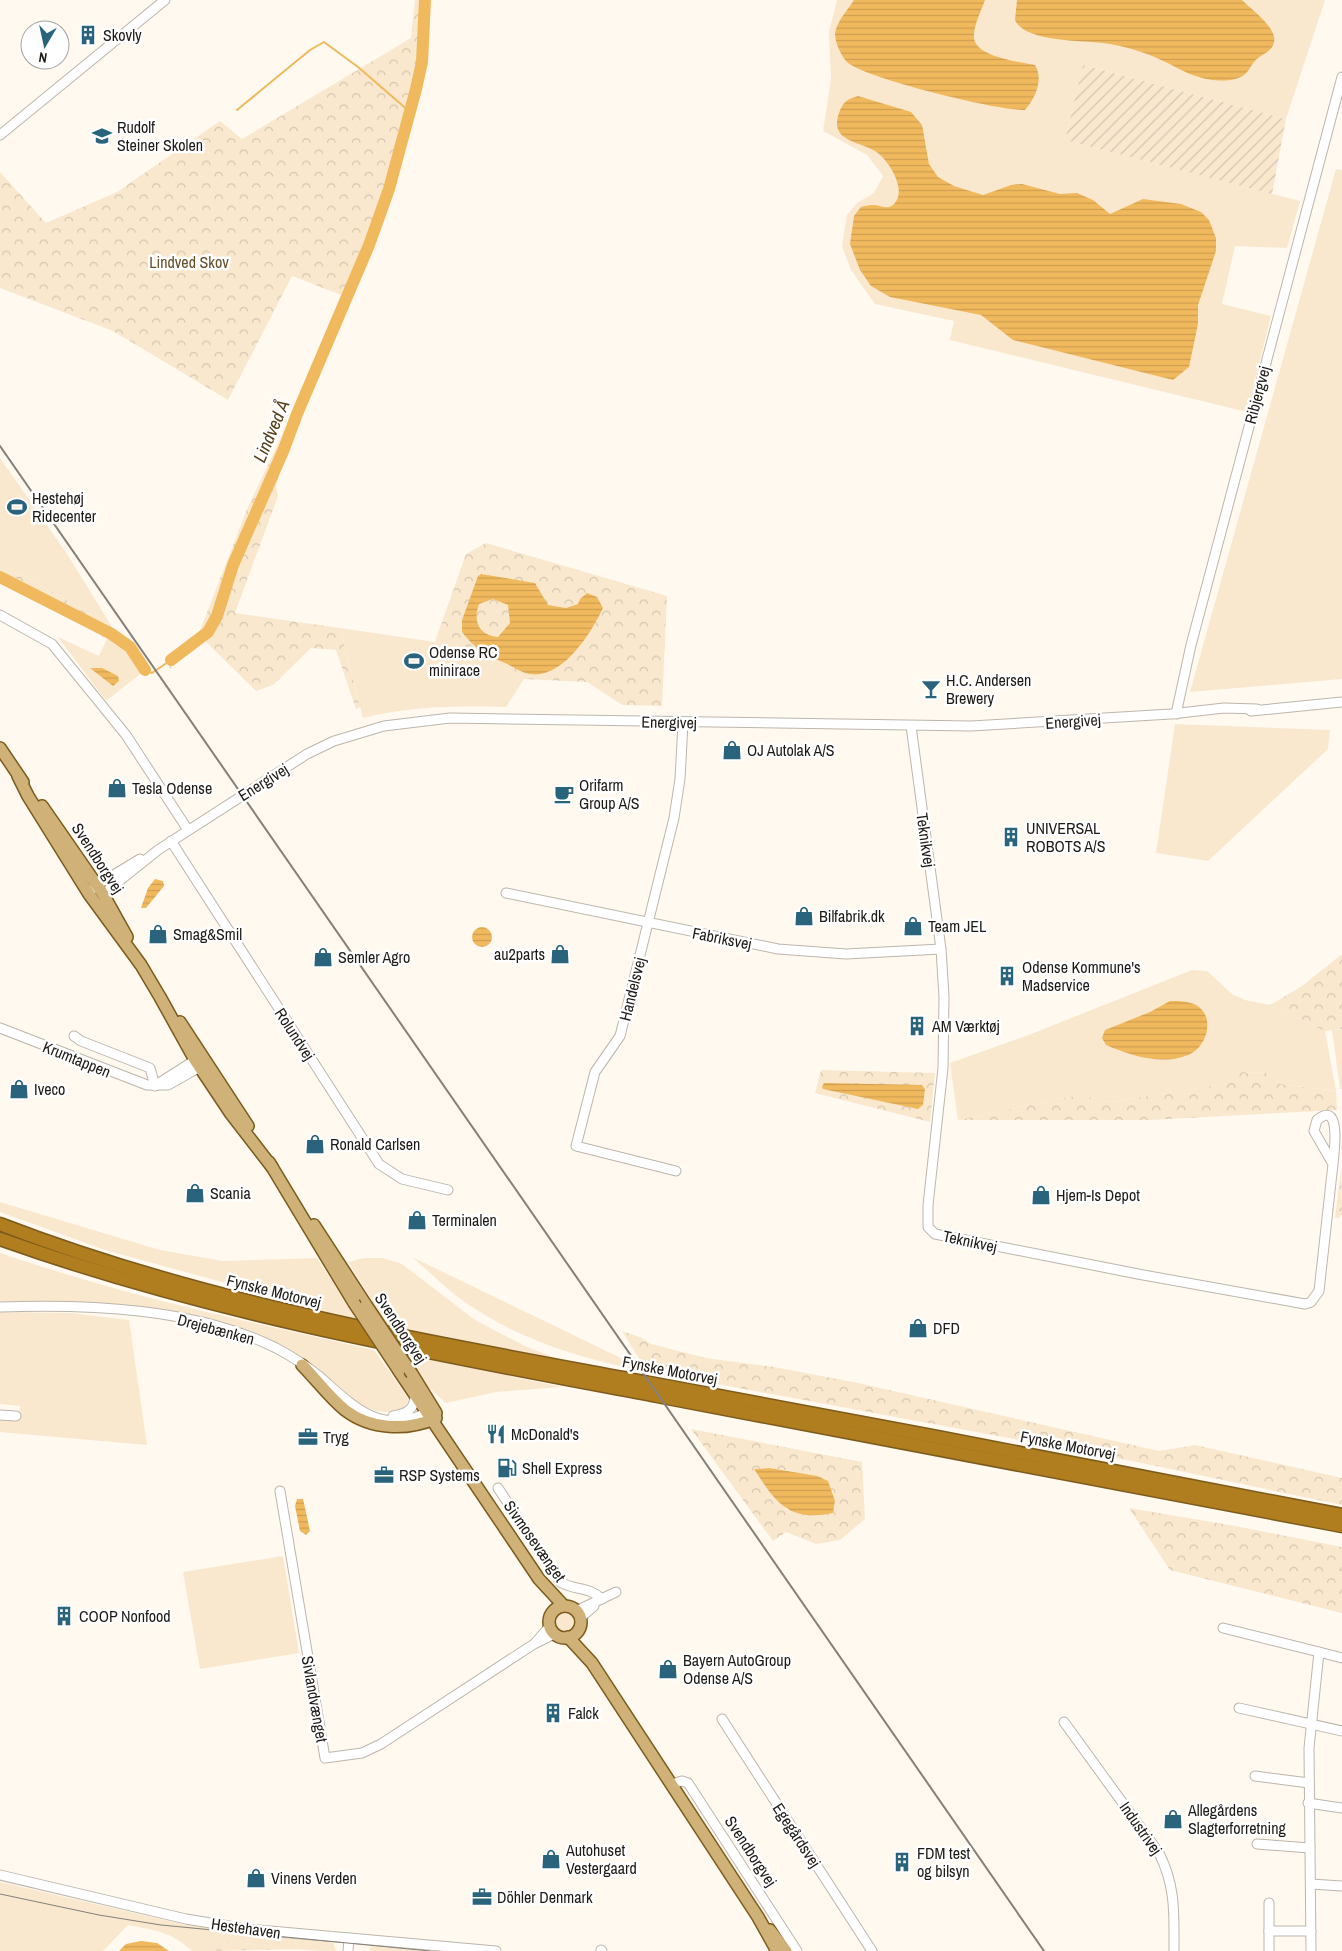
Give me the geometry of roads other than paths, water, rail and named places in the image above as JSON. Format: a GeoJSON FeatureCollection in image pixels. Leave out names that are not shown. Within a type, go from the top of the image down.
{"type":"FeatureCollection","features":[{"type":"Feature","properties":{"kind":"highway","name":"Fynske Motorvej"},"geometry":{"type":"LineString","coordinates":[[0,1224],[96,1258],[166,1279],[354,1326],[1342,1515]]}},
{"type":"Feature","properties":{"kind":"highway","name":"Fynske Motorvej"},"geometry":{"type":"LineString","coordinates":[[0,1239],[62,1261],[212,1305],[284,1323],[1342,1526]]}},
{"type":"Feature","properties":{"kind":"highway"},"geometry":{"type":"LineString","coordinates":[[0,1244],[62,1261]]}},
{"type":"Feature","properties":{"kind":"main road","name":"Svendborgvej"},"geometry":{"type":"LineString","coordinates":[[0,748],[39,812],[96,890]]}},
{"type":"Feature","properties":{"kind":"main road","name":"Svendborgvej"},"geometry":{"type":"LineString","coordinates":[[18,776],[56,824],[140,965],[201,1062],[272,1167],[354,1304],[415,1395],[433,1416]]}},
{"type":"Feature","properties":{"kind":"main road","name":"Svendborgvej"},"geometry":{"type":"LineString","coordinates":[[285,1188],[316,1226],[412,1374],[433,1416],[539,1579],[563,1605]]}},
{"type":"Feature","properties":{"kind":"main road"},"geometry":{"type":"LineString","coordinates":[[302,1365],[341,1406],[359,1419],[395,1427],[416,1425],[433,1416]]}},
{"type":"Feature","properties":{"kind":"main road","name":"Svendborgvej"},"geometry":{"type":"LineString","coordinates":[[539,1579],[552,1612]]}},
{"type":"Feature","properties":{"kind":"main road"},"geometry":{"type":"LineString","coordinates":[[563,1605],[571,1606],[578,1614],[573,1634],[560,1637],[552,1631],[548,1622],[552,1612],[563,1605]]}},
{"type":"Feature","properties":{"kind":"main road","name":"Svendborgvej"},"geometry":{"type":"LineString","coordinates":[[573,1634],[758,1917],[777,1951]]}},
{"type":"Feature","properties":{"kind":"main road","name":"Svendborgvej"},"geometry":{"type":"LineString","coordinates":[[758,1917],[786,1951]]}},
{"type":"Feature","properties":{"kind":"street"},"geometry":{"type":"LineString","coordinates":[[0,134],[165,0]]}},
{"type":"Feature","properties":{"kind":"street","name":"Ribjergvej"},"geometry":{"type":"LineString","coordinates":[[1176,714],[1193,636],[1342,77]]}},
{"type":"Feature","properties":{"kind":"street"},"geometry":{"type":"LineString","coordinates":[[0,615],[52,644],[126,735],[188,830]]}},
{"type":"Feature","properties":{"kind":"street","name":"Energivej"},"geometry":{"type":"LineString","coordinates":[[96,890],[307,754],[342,738],[384,726],[450,718],[911,726],[1032,723],[1176,714],[1224,714],[1257,709],[1342,702]]}},
{"type":"Feature","properties":{"kind":"street","name":"Handelsvej"},"geometry":{"type":"LineString","coordinates":[[676,1171],[576,1146],[595,1072],[620,1036],[674,818],[680,779],[683,723]]}},
{"type":"Feature","properties":{"kind":"street","name":"Teknikvej"},"geometry":{"type":"LineString","coordinates":[[911,726],[941,950],[945,1030],[928,1205],[928,1227],[935,1234],[1138,1274],[1305,1304],[1311,1302],[1318,1291],[1332,1164],[1338,1128],[1336,1121],[1330,1116],[1322,1117],[1317,1120],[1314,1131],[1332,1164]]}},
{"type":"Feature","properties":{"kind":"street","name":"Rolundvej"},"geometry":{"type":"LineString","coordinates":[[171,841],[379,1164],[402,1179],[448,1190]]}},
{"type":"Feature","properties":{"kind":"street","name":"Fabriksvej"},"geometry":{"type":"LineString","coordinates":[[506,893],[778,949],[812,953],[881,954],[941,950]]}},
{"type":"Feature","properties":{"kind":"street","name":"Krumtappen"},"geometry":{"type":"LineString","coordinates":[[0,1028],[140,1084],[155,1086],[150,1068],[81,1041],[74,1036]]}},
{"type":"Feature","properties":{"kind":"street"},"geometry":{"type":"LineString","coordinates":[[155,1086],[201,1062]]}},
{"type":"Feature","properties":{"kind":"street","name":"Drejebænken"},"geometry":{"type":"LineString","coordinates":[[0,1307],[99,1308],[196,1322],[255,1338],[284,1353],[359,1410],[387,1420],[433,1416]]}},
{"type":"Feature","properties":{"kind":"street"},"geometry":{"type":"LineString","coordinates":[[359,1410],[389,1416],[400,1415],[413,1406],[415,1395]]}},
{"type":"Feature","properties":{"kind":"street"},"geometry":{"type":"LineString","coordinates":[[0,1415],[16,1416]]}},
{"type":"Feature","properties":{"kind":"street","name":"Sivmosevænget"},"geometry":{"type":"LineString","coordinates":[[498,1488],[560,1582],[569,1587],[594,1592],[602,1599]]}},
{"type":"Feature","properties":{"kind":"street","name":"Sivlandvænget"},"geometry":{"type":"LineString","coordinates":[[280,1490],[325,1758],[362,1753],[381,1744],[552,1631]]}},
{"type":"Feature","properties":{"kind":"street"},"geometry":{"type":"LineString","coordinates":[[578,1614],[616,1592]]}},
{"type":"Feature","properties":{"kind":"street"},"geometry":{"type":"LineString","coordinates":[[1223,1628],[1342,1658]]}},
{"type":"Feature","properties":{"kind":"street"},"geometry":{"type":"LineString","coordinates":[[1311,1951],[1308,1803],[1310,1725],[1319,1652]]}},
{"type":"Feature","properties":{"kind":"street"},"geometry":{"type":"LineString","coordinates":[[1239,1708],[1342,1731]]}},
{"type":"Feature","properties":{"kind":"street","name":"Egegårdsvej"},"geometry":{"type":"LineString","coordinates":[[722,1719],[872,1951]]}},
{"type":"Feature","properties":{"kind":"street","name":"Industrivej"},"geometry":{"type":"LineString","coordinates":[[1064,1722],[1163,1860],[1172,1886],[1174,1951]]}},
{"type":"Feature","properties":{"kind":"street"},"geometry":{"type":"LineString","coordinates":[[1255,1776],[1309,1783]]}},
{"type":"Feature","properties":{"kind":"street","name":"Svendborgvej"},"geometry":{"type":"LineString","coordinates":[[672,1784],[682,1781],[688,1783],[797,1951]]}},
{"type":"Feature","properties":{"kind":"street"},"geometry":{"type":"LineString","coordinates":[[1308,1803],[1342,1808]]}},
{"type":"Feature","properties":{"kind":"street"},"geometry":{"type":"LineString","coordinates":[[1257,1844],[1310,1848]]}},
{"type":"Feature","properties":{"kind":"street","name":"Hestehaven"},"geometry":{"type":"LineString","coordinates":[[0,1875],[186,1919],[247,1930],[496,1951]]}},
{"type":"Feature","properties":{"kind":"street"},"geometry":{"type":"LineString","coordinates":[[1311,1884],[1342,1886]]}},
{"type":"Feature","properties":{"kind":"street"},"geometry":{"type":"LineString","coordinates":[[1269,1903],[1270,1951]]}},
{"type":"Feature","properties":{"kind":"street"},"geometry":{"type":"LineString","coordinates":[[1270,1931],[1311,1931]]}},
{"type":"Feature","properties":{"kind":"street"},"geometry":{"type":"LineString","coordinates":[[348,1951],[349,1938]]}},
{"type":"Feature","properties":{"kind":"waterway","name":"Lindved Å"},"geometry":{"type":"LineString","coordinates":[[171,660],[208,632],[217,616],[233,565],[284,449],[369,245],[389,189],[416,89],[422,62],[425,0]]}},
{"type":"Feature","properties":{"kind":"waterway"},"geometry":{"type":"LineString","coordinates":[[237,110],[310,50],[324,42],[358,67],[410,112]]}},
{"type":"Feature","properties":{"kind":"waterway","name":"Lindved Å"},"geometry":{"type":"LineString","coordinates":[[0,577],[110,633],[130,647],[145,670]]}},
{"type":"Feature","properties":{"kind":"waterway","name":"Lindved Å"},"geometry":{"type":"LineString","coordinates":[[145,670],[152,673],[171,660]]}},
{"type":"Feature","properties":{"kind":"tram line"},"geometry":{"type":"LineString","coordinates":[[0,1894],[99,1915],[161,1925],[430,1951]]}},
{"type":"Feature","properties":{"kind":"railway"},"geometry":{"type":"LineString","coordinates":[[0,446],[1044,1951]]}},
{"type":"Feature","properties":{"kind":"place","name":"Skovly"},"geometry":{"type":"Point","coordinates":[88,35]}},
{"type":"Feature","properties":{"kind":"place","name":"Rudolf Steiner Skolen"},"geometry":{"type":"Point","coordinates":[102,136]}},
{"type":"Feature","properties":{"kind":"place","name":"Hestehøj Ridecenter"},"geometry":{"type":"Point","coordinates":[17,507]}},
{"type":"Feature","properties":{"kind":"place","name":"Odense RC minirace"},"geometry":{"type":"Point","coordinates":[414,661]}},
{"type":"Feature","properties":{"kind":"place","name":"H.C. Andersen Brewery"},"geometry":{"type":"Point","coordinates":[931,689]}},
{"type":"Feature","properties":{"kind":"place","name":"OJ Autolak A/S"},"geometry":{"type":"Point","coordinates":[732,750]}},
{"type":"Feature","properties":{"kind":"place","name":"Tesla Odense"},"geometry":{"type":"Point","coordinates":[117,788]}},
{"type":"Feature","properties":{"kind":"place","name":"Orifarm Group A/S"},"geometry":{"type":"Point","coordinates":[564,794]}},
{"type":"Feature","properties":{"kind":"place","name":"UNIVERSAL ROBOTS A/S"},"geometry":{"type":"Point","coordinates":[1011,837]}},
{"type":"Feature","properties":{"kind":"place","name":"Bilfabrik.dk"},"geometry":{"type":"Point","coordinates":[804,916]}},
{"type":"Feature","properties":{"kind":"place","name":"Team JEL"},"geometry":{"type":"Point","coordinates":[913,926]}},
{"type":"Feature","properties":{"kind":"place","name":"Smag&Smil"},"geometry":{"type":"Point","coordinates":[158,934]}},
{"type":"Feature","properties":{"kind":"place","name":"au2parts"},"geometry":{"type":"Point","coordinates":[560,954]}},
{"type":"Feature","properties":{"kind":"place","name":"Semler Agro"},"geometry":{"type":"Point","coordinates":[323,957]}},
{"type":"Feature","properties":{"kind":"place","name":"Odense Kommune's Madservice"},"geometry":{"type":"Point","coordinates":[1007,976]}},
{"type":"Feature","properties":{"kind":"place","name":"AM Værktøj"},"geometry":{"type":"Point","coordinates":[917,1026]}},
{"type":"Feature","properties":{"kind":"place","name":"Iveco"},"geometry":{"type":"Point","coordinates":[19,1089]}},
{"type":"Feature","properties":{"kind":"place","name":"Ronald Carlsen"},"geometry":{"type":"Point","coordinates":[315,1144]}},
{"type":"Feature","properties":{"kind":"place","name":"Scania"},"geometry":{"type":"Point","coordinates":[195,1193]}},
{"type":"Feature","properties":{"kind":"place","name":"Hjem-Is Depot"},"geometry":{"type":"Point","coordinates":[1041,1195]}},
{"type":"Feature","properties":{"kind":"place","name":"Terminalen"},"geometry":{"type":"Point","coordinates":[417,1220]}},
{"type":"Feature","properties":{"kind":"place","name":"DFD"},"geometry":{"type":"Point","coordinates":[918,1328]}},
{"type":"Feature","properties":{"kind":"place","name":"McDonald's"},"geometry":{"type":"Point","coordinates":[496,1434]}},
{"type":"Feature","properties":{"kind":"place","name":"Tryg"},"geometry":{"type":"Point","coordinates":[308,1437]}},
{"type":"Feature","properties":{"kind":"place","name":"Shell Express"},"geometry":{"type":"Point","coordinates":[507,1468]}},
{"type":"Feature","properties":{"kind":"place","name":"RSP Systems"},"geometry":{"type":"Point","coordinates":[384,1475]}},
{"type":"Feature","properties":{"kind":"place","name":"COOP Nonfood"},"geometry":{"type":"Point","coordinates":[64,1616]}},
{"type":"Feature","properties":{"kind":"place","name":"Bayern AutoGroup Odense A/S"},"geometry":{"type":"Point","coordinates":[668,1669]}},
{"type":"Feature","properties":{"kind":"place","name":"Falck"},"geometry":{"type":"Point","coordinates":[553,1713]}},
{"type":"Feature","properties":{"kind":"place","name":"Allegårdens Slagterforretning"},"geometry":{"type":"Point","coordinates":[1173,1819]}},
{"type":"Feature","properties":{"kind":"place","name":"Autohuset Vestergaard"},"geometry":{"type":"Point","coordinates":[551,1859]}},
{"type":"Feature","properties":{"kind":"place","name":"FDM test og bilsyn"},"geometry":{"type":"Point","coordinates":[902,1862]}},
{"type":"Feature","properties":{"kind":"place","name":"Vinens Verden"},"geometry":{"type":"Point","coordinates":[256,1878]}},
{"type":"Feature","properties":{"kind":"place","name":"Döhler Denmark"},"geometry":{"type":"Point","coordinates":[482,1897]}},
{"type":"Feature","properties":{"kind":"park label","name":"Lindved Skov"},"geometry":{"type":"Point","coordinates":[189,262]}}]}
